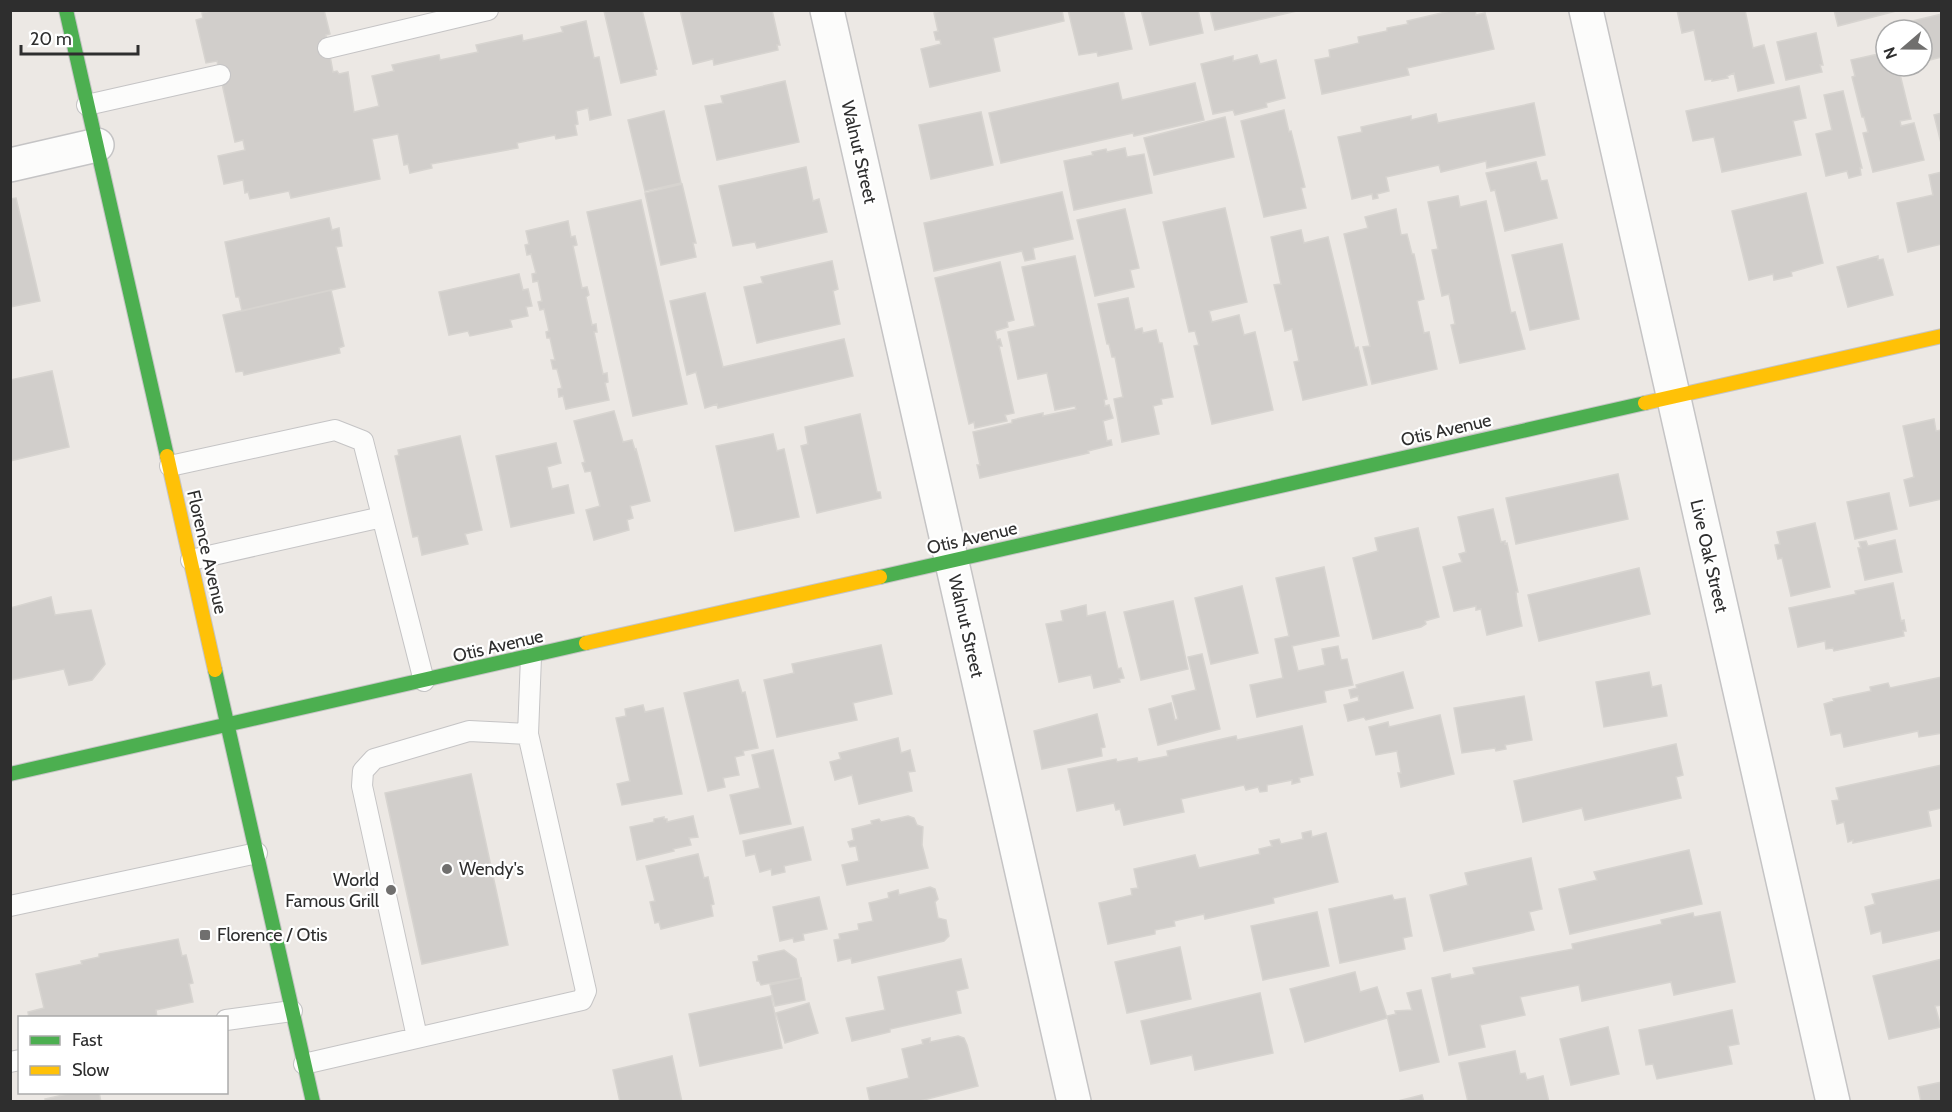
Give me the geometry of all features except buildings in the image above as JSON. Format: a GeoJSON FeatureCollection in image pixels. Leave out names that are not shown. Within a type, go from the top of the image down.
{"type":"FeatureCollection","features":[{"type":"Feature","properties":{"kind":"street","name":"Florence Avenue"},"geometry":{"type":"LineString","coordinates":[[66,10],[313,1101]]}},
{"type":"Feature","properties":{"kind":"street","name":"Walnut Street"},"geometry":{"type":"LineString","coordinates":[[827,10],[1074,1101]]}},
{"type":"Feature","properties":{"kind":"street","name":"Live Oak Street"},"geometry":{"type":"LineString","coordinates":[[1586,10],[1833,1101]]}},
{"type":"Feature","properties":{"kind":"street"},"geometry":{"type":"LineString","coordinates":[[10,165],[96,145]]}},
{"type":"Feature","properties":{"kind":"street","name":"Otis Avenue"},"geometry":{"type":"LineString","coordinates":[[10,774],[1941,336]]}},
{"type":"Feature","properties":{"kind":"lane"},"geometry":{"type":"LineString","coordinates":[[328,48],[488,10]]}},
{"type":"Feature","properties":{"kind":"lane"},"geometry":{"type":"LineString","coordinates":[[87,105],[220,75]]}},
{"type":"Feature","properties":{"kind":"lane"},"geometry":{"type":"LineString","coordinates":[[170,466],[335,430],[363,441],[424,681]]}},
{"type":"Feature","properties":{"kind":"lane"},"geometry":{"type":"LineString","coordinates":[[191,560],[382,517]]}},
{"type":"Feature","properties":{"kind":"lane"},"geometry":{"type":"LineString","coordinates":[[304,1064],[582,1000],[586,991],[528,734],[531,657]]}},
{"type":"Feature","properties":{"kind":"lane"},"geometry":{"type":"LineString","coordinates":[[417,1037],[362,786],[363,771],[374,759],[469,731],[528,734]]}},
{"type":"Feature","properties":{"kind":"lane"},"geometry":{"type":"LineString","coordinates":[[10,906],[257,854]]}},
{"type":"Feature","properties":{"kind":"lane"},"geometry":{"type":"LineString","coordinates":[[228,1020],[292,1011]]}},
{"type":"Feature","properties":{"kind":"traffic: fast"},"geometry":{"type":"LineString","coordinates":[[66,10],[167,456]]}},
{"type":"Feature","properties":{"kind":"traffic: fast"},"geometry":{"type":"LineString","coordinates":[[880,577],[1645,403]]}},
{"type":"Feature","properties":{"kind":"traffic: fast"},"geometry":{"type":"LineString","coordinates":[[10,774],[586,643]]}},
{"type":"Feature","properties":{"kind":"traffic: fast"},"geometry":{"type":"LineString","coordinates":[[215,670],[313,1102]]}},
{"type":"Feature","properties":{"kind":"traffic: slow"},"geometry":{"type":"LineString","coordinates":[[1645,403],[1942,336]]}},
{"type":"Feature","properties":{"kind":"traffic: slow"},"geometry":{"type":"LineString","coordinates":[[167,456],[215,670]]}},
{"type":"Feature","properties":{"kind":"traffic: slow"},"geometry":{"type":"LineString","coordinates":[[586,643],[880,577]]}},
{"type":"Feature","properties":{"kind":"place","name":"Wendy's"},"geometry":{"type":"Point","coordinates":[447,869]}},
{"type":"Feature","properties":{"kind":"place","name":"World Famous Grill"},"geometry":{"type":"Point","coordinates":[391,890]}},
{"type":"Feature","properties":{"kind":"place","name":"Florence / Otis"},"geometry":{"type":"Point","coordinates":[205,935]}}]}
